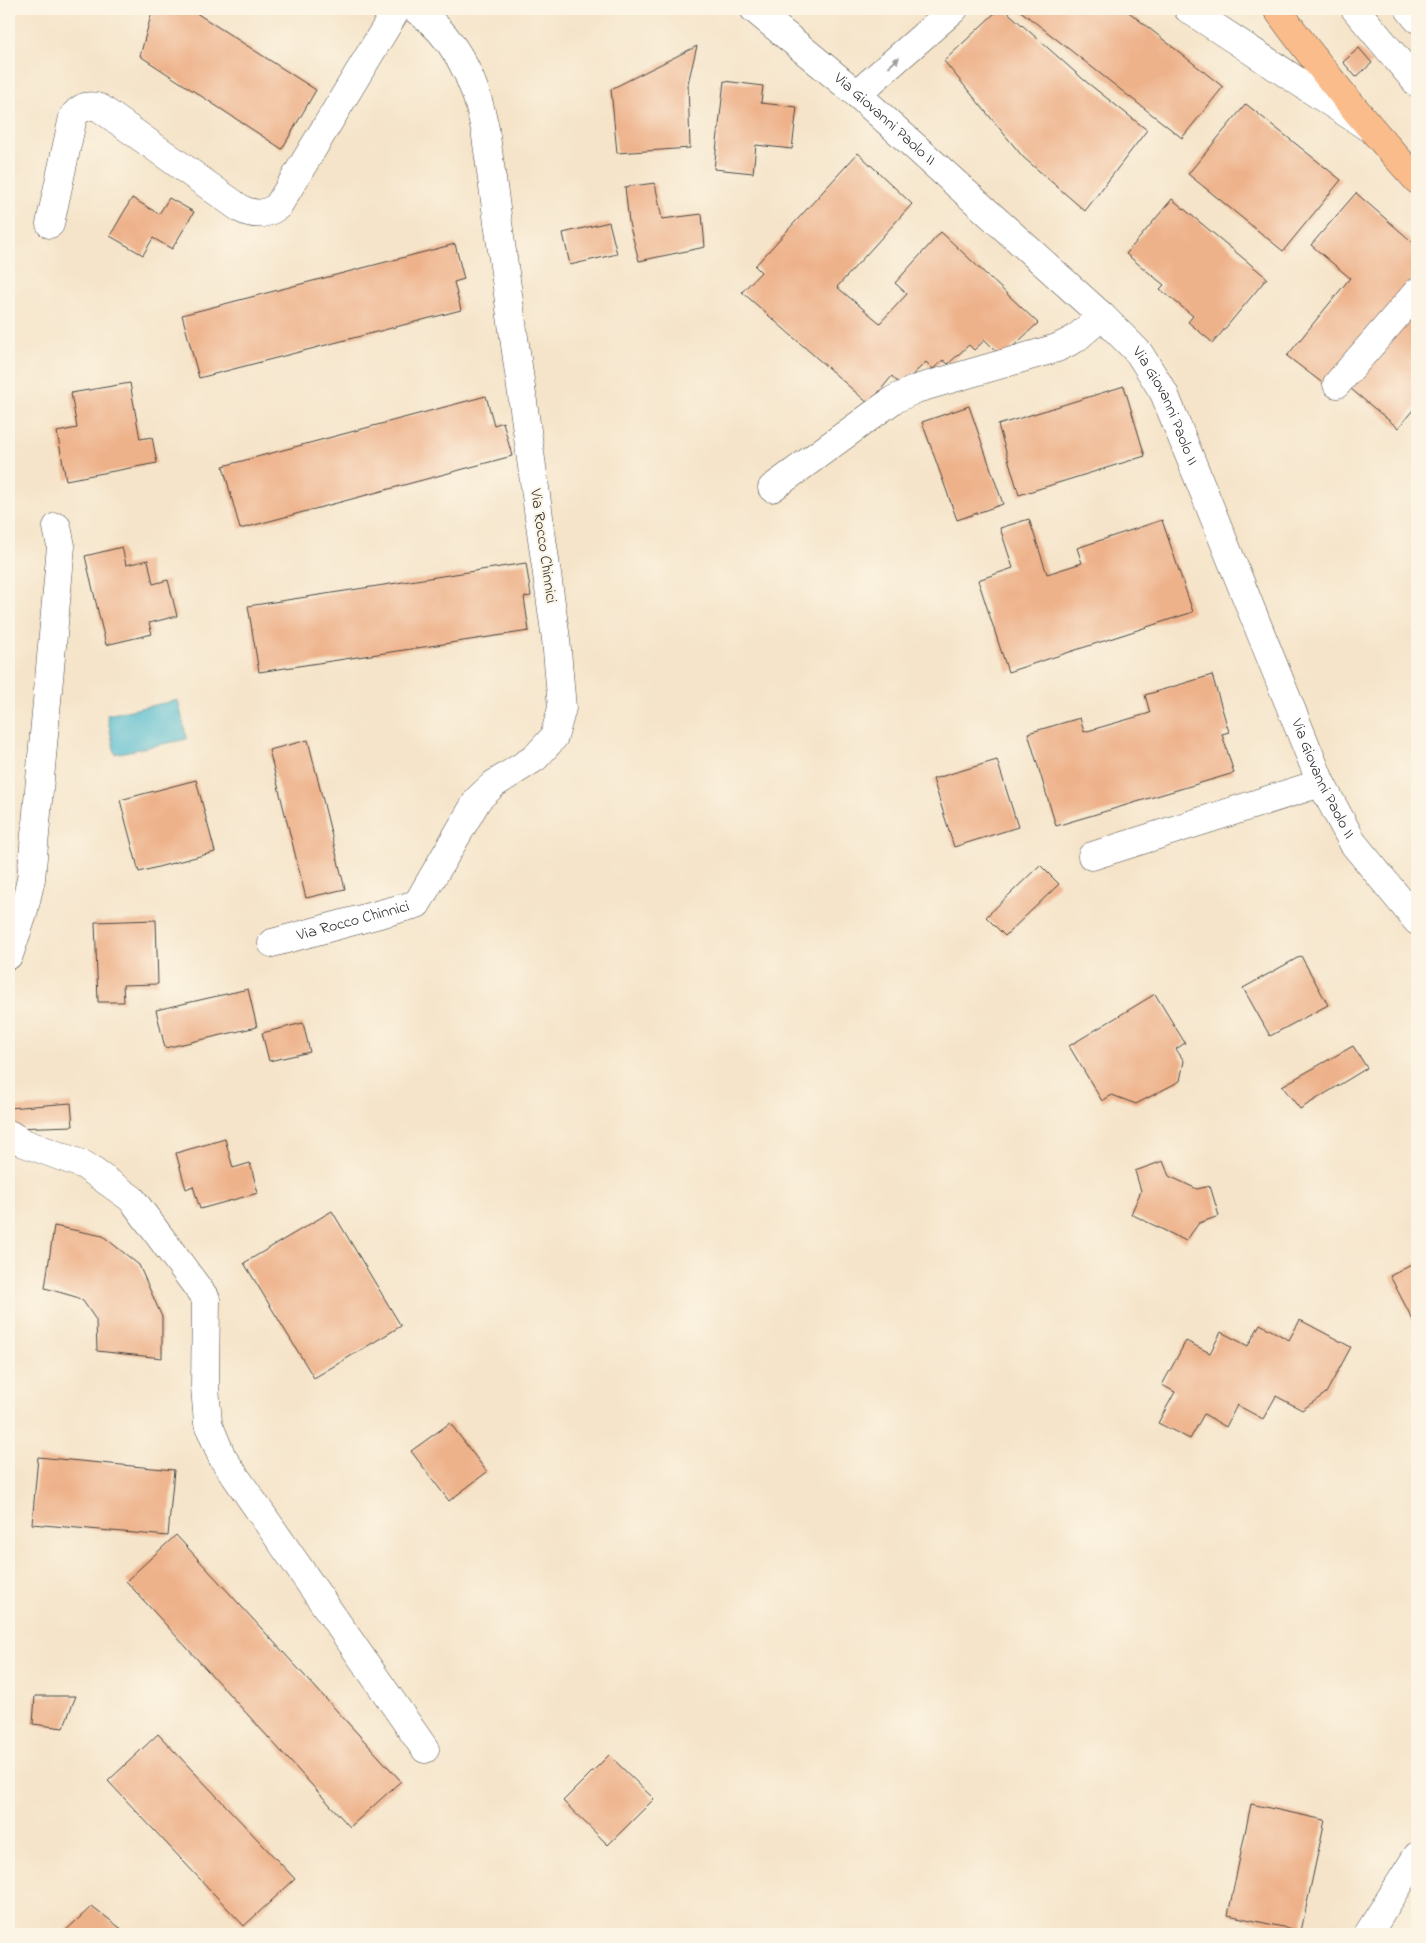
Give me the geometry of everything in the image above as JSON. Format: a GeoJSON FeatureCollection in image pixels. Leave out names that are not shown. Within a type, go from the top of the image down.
{"type":"FeatureCollection","features":[{"type":"Feature","properties":{"kind":"main road"},"geometry":{"type":"LineString","coordinates":[[1277,9],[1370,130],[1417,180]]}},
{"type":"Feature","properties":{"kind":"street"},"geometry":{"type":"LineString","coordinates":[[50,224],[73,117],[82,108],[87,106],[100,108],[241,209],[256,214],[272,211],[278,206],[397,9]]}},
{"type":"Feature","properties":{"kind":"street","name":"Via Rocco Chinnici"},"geometry":{"type":"LineString","coordinates":[[272,943],[417,904],[478,799],[494,784],[535,758],[554,737],[562,708],[554,629],[479,96],[462,60],[447,40],[416,9]]}},
{"type":"Feature","properties":{"kind":"street","name":"Via Giovanni Paolo II"},"geometry":{"type":"LineString","coordinates":[[754,9],[857,94],[1102,316],[1139,353],[1164,393],[1321,783],[1353,843],[1417,921]]}},
{"type":"Feature","properties":{"kind":"street"},"geometry":{"type":"LineString","coordinates":[[857,94],[954,9]]}},
{"type":"Feature","properties":{"kind":"street"},"geometry":{"type":"LineString","coordinates":[[1188,9],[1370,130]]}},
{"type":"Feature","properties":{"kind":"street"},"geometry":{"type":"LineString","coordinates":[[1354,9],[1417,83]]}},
{"type":"Feature","properties":{"kind":"street"},"geometry":{"type":"LineString","coordinates":[[1409,9],[1417,18]]}},
{"type":"Feature","properties":{"kind":"street"},"geometry":{"type":"LineString","coordinates":[[1337,384],[1417,292]]}},
{"type":"Feature","properties":{"kind":"street"},"geometry":{"type":"LineString","coordinates":[[772,488],[893,400],[916,389],[1058,348],[1075,339],[1102,316]]}},
{"type":"Feature","properties":{"kind":"street"},"geometry":{"type":"LineString","coordinates":[[9,955],[23,914],[31,878],[61,546],[57,527]]}},
{"type":"Feature","properties":{"kind":"street"},"geometry":{"type":"LineString","coordinates":[[1092,856],[1321,783]]}},
{"type":"Feature","properties":{"kind":"street"},"geometry":{"type":"LineString","coordinates":[[9,1134],[24,1143],[84,1165],[132,1199],[206,1300],[205,1387],[208,1422],[222,1457],[425,1749]]}},
{"type":"Feature","properties":{"kind":"street"},"geometry":{"type":"LineString","coordinates":[[1368,1934],[1417,1856]]}},
{"type":"Feature","properties":{"kind":"water"},"geometry":{"type":"Polygon","coordinates":[[[178,700],[187,739],[115,754],[107,715],[178,700]]]}},
{"type":"Feature","properties":{"kind":"building"},"geometry":{"type":"Polygon","coordinates":[[[145,9],[190,9],[316,90],[282,149],[140,56],[152,12],[145,9]]]}},
{"type":"Feature","properties":{"kind":"building"},"geometry":{"type":"Polygon","coordinates":[[[999,9],[1004,9],[1084,80],[1147,130],[1085,211],[1023,157],[944,61],[999,9]]]}},
{"type":"Feature","properties":{"kind":"building"},"geometry":{"type":"Polygon","coordinates":[[[1018,9],[1125,9],[1223,87],[1182,138],[1018,9]]]}},
{"type":"Feature","properties":{"kind":"building"},"geometry":{"type":"Polygon","coordinates":[[[697,46],[688,83],[690,148],[617,153],[611,89],[697,46]]]}},
{"type":"Feature","properties":{"kind":"building"},"geometry":{"type":"Polygon","coordinates":[[[1359,48],[1372,63],[1356,77],[1343,62],[1359,48]]]}},
{"type":"Feature","properties":{"kind":"building"},"geometry":{"type":"Polygon","coordinates":[[[724,81],[763,86],[761,103],[797,107],[792,149],[756,145],[753,173],[714,169],[724,81]]]}},
{"type":"Feature","properties":{"kind":"building"},"geometry":{"type":"Polygon","coordinates":[[[1246,104],[1341,180],[1283,251],[1188,174],[1246,104]]]}},
{"type":"Feature","properties":{"kind":"building"},"geometry":{"type":"Polygon","coordinates":[[[858,153],[912,204],[837,287],[880,323],[907,294],[895,283],[941,232],[1038,323],[1002,357],[985,340],[974,350],[969,345],[948,364],[943,360],[933,369],[926,362],[901,386],[892,376],[869,404],[742,292],[761,272],[755,266],[858,153]]]}},
{"type":"Feature","properties":{"kind":"building"},"geometry":{"type":"Polygon","coordinates":[[[655,183],[662,219],[702,214],[705,247],[639,261],[629,223],[625,187],[655,183]]]}},
{"type":"Feature","properties":{"kind":"building"},"geometry":{"type":"Polygon","coordinates":[[[1356,193],[1417,246],[1417,274],[1325,385],[1287,356],[1350,278],[1311,245],[1356,193]]]}},
{"type":"Feature","properties":{"kind":"building"},"geometry":{"type":"Polygon","coordinates":[[[132,198],[159,214],[169,198],[194,212],[172,249],[153,238],[143,255],[110,236],[132,198]]]}},
{"type":"Feature","properties":{"kind":"building"},"geometry":{"type":"Polygon","coordinates":[[[1172,199],[1267,278],[1213,343],[1188,322],[1193,316],[1160,289],[1164,285],[1126,254],[1172,199]]]}},
{"type":"Feature","properties":{"kind":"building"},"geometry":{"type":"Polygon","coordinates":[[[609,222],[617,254],[570,265],[563,233],[609,222]]]}},
{"type":"Feature","properties":{"kind":"building"},"geometry":{"type":"Polygon","coordinates":[[[455,244],[464,279],[454,282],[461,310],[199,378],[182,315],[455,244]]]}},
{"type":"Feature","properties":{"kind":"building"},"geometry":{"type":"Polygon","coordinates":[[[1417,309],[1417,405],[1398,428],[1351,389],[1417,309]]]}},
{"type":"Feature","properties":{"kind":"building"},"geometry":{"type":"Polygon","coordinates":[[[130,383],[140,439],[152,437],[157,463],[66,480],[57,432],[77,428],[71,393],[130,383]]]}},
{"type":"Feature","properties":{"kind":"building"},"geometry":{"type":"Polygon","coordinates":[[[1124,386],[1145,456],[1019,495],[998,425],[1124,386]]]}},
{"type":"Feature","properties":{"kind":"building"},"geometry":{"type":"Polygon","coordinates":[[[486,396],[494,425],[503,422],[512,456],[240,529],[223,466],[486,396]]]}},
{"type":"Feature","properties":{"kind":"building"},"geometry":{"type":"Polygon","coordinates":[[[969,406],[1003,504],[957,520],[922,422],[969,406]]]}},
{"type":"Feature","properties":{"kind":"building"},"geometry":{"type":"Polygon","coordinates":[[[1029,519],[1047,574],[1082,563],[1077,548],[1162,520],[1193,612],[1008,672],[978,580],[1013,568],[1000,528],[1029,519]]]}},
{"type":"Feature","properties":{"kind":"building"},"geometry":{"type":"Polygon","coordinates":[[[122,547],[126,565],[148,560],[153,584],[168,580],[177,616],[149,623],[152,634],[106,645],[85,556],[122,547]]]}},
{"type":"Feature","properties":{"kind":"building"},"geometry":{"type":"Polygon","coordinates":[[[526,563],[531,596],[524,597],[529,631],[259,672],[248,606],[526,563]]]}},
{"type":"Feature","properties":{"kind":"building"},"geometry":{"type":"Polygon","coordinates":[[[1212,675],[1229,732],[1222,734],[1234,773],[1056,826],[1028,733],[1080,718],[1084,732],[1150,713],[1145,695],[1212,675]]]}},
{"type":"Feature","properties":{"kind":"building"},"geometry":{"type":"Polygon","coordinates":[[[308,740],[345,889],[306,898],[269,750],[308,740]]]}},
{"type":"Feature","properties":{"kind":"building"},"geometry":{"type":"Polygon","coordinates":[[[997,760],[1018,827],[954,847],[933,779],[997,760]]]}},
{"type":"Feature","properties":{"kind":"building"},"geometry":{"type":"Polygon","coordinates":[[[196,780],[215,852],[139,872],[120,800],[196,780]]]}},
{"type":"Feature","properties":{"kind":"building"},"geometry":{"type":"Polygon","coordinates":[[[1040,865],[1059,884],[1005,936],[986,917],[1040,865]]]}},
{"type":"Feature","properties":{"kind":"building"},"geometry":{"type":"Polygon","coordinates":[[[156,920],[158,984],[123,985],[124,1002],[98,1002],[95,922],[156,920]]]}},
{"type":"Feature","properties":{"kind":"building"},"geometry":{"type":"Polygon","coordinates":[[[1301,956],[1328,1005],[1270,1036],[1243,988],[1301,956]]]}},
{"type":"Feature","properties":{"kind":"building"},"geometry":{"type":"Polygon","coordinates":[[[248,989],[257,1027],[165,1048],[156,1010],[248,989]]]}},
{"type":"Feature","properties":{"kind":"building"},"geometry":{"type":"Polygon","coordinates":[[[1155,994],[1185,1043],[1176,1049],[1184,1061],[1180,1081],[1136,1104],[1112,1095],[1102,1101],[1069,1046],[1155,994]]]}},
{"type":"Feature","properties":{"kind":"building"},"geometry":{"type":"Polygon","coordinates":[[[303,1023],[310,1052],[269,1061],[262,1033],[303,1023]]]}},
{"type":"Feature","properties":{"kind":"building"},"geometry":{"type":"Polygon","coordinates":[[[1353,1046],[1367,1068],[1300,1109],[1282,1086],[1353,1046]]]}},
{"type":"Feature","properties":{"kind":"building"},"geometry":{"type":"Polygon","coordinates":[[[71,1103],[73,1126],[14,1128],[9,1118],[9,1108],[71,1103]]]}},
{"type":"Feature","properties":{"kind":"building"},"geometry":{"type":"Polygon","coordinates":[[[225,1139],[233,1168],[250,1163],[258,1193],[200,1209],[193,1186],[186,1189],[176,1153],[225,1139]]]}},
{"type":"Feature","properties":{"kind":"building"},"geometry":{"type":"Polygon","coordinates":[[[1163,1161],[1169,1176],[1197,1189],[1210,1186],[1219,1216],[1199,1223],[1186,1241],[1131,1214],[1141,1191],[1135,1171],[1163,1161]]]}},
{"type":"Feature","properties":{"kind":"building"},"geometry":{"type":"Polygon","coordinates":[[[332,1211],[401,1326],[314,1378],[244,1263],[332,1211]]]}},
{"type":"Feature","properties":{"kind":"building"},"geometry":{"type":"Polygon","coordinates":[[[54,1226],[103,1236],[139,1265],[162,1317],[162,1358],[97,1351],[96,1320],[83,1301],[76,1297],[45,1288],[54,1226]]]}},
{"type":"Feature","properties":{"kind":"building"},"geometry":{"type":"Polygon","coordinates":[[[1417,1262],[1417,1323],[1415,1324],[1390,1276],[1417,1262]]]}},
{"type":"Feature","properties":{"kind":"building"},"geometry":{"type":"Polygon","coordinates":[[[1300,1320],[1351,1347],[1326,1393],[1302,1410],[1276,1396],[1263,1419],[1237,1405],[1226,1427],[1204,1414],[1190,1439],[1158,1423],[1175,1392],[1162,1385],[1186,1341],[1210,1353],[1221,1332],[1248,1346],[1260,1324],[1289,1340],[1300,1320]]]}},
{"type":"Feature","properties":{"kind":"building"},"geometry":{"type":"Polygon","coordinates":[[[450,1423],[487,1472],[449,1501],[411,1451],[450,1423]]]}},
{"type":"Feature","properties":{"kind":"building"},"geometry":{"type":"Polygon","coordinates":[[[38,1457],[174,1470],[168,1536],[32,1524],[38,1457]]]}},
{"type":"Feature","properties":{"kind":"building"},"geometry":{"type":"Polygon","coordinates":[[[176,1535],[401,1781],[350,1827],[126,1581],[176,1535]]]}},
{"type":"Feature","properties":{"kind":"building"},"geometry":{"type":"Polygon","coordinates":[[[35,1696],[76,1696],[63,1728],[33,1724],[35,1696]]]}},
{"type":"Feature","properties":{"kind":"building"},"geometry":{"type":"Polygon","coordinates":[[[158,1734],[295,1879],[244,1926],[108,1781],[158,1734]]]}},
{"type":"Feature","properties":{"kind":"building"},"geometry":{"type":"Polygon","coordinates":[[[609,1755],[654,1799],[608,1845],[563,1801],[609,1755]]]}},
{"type":"Feature","properties":{"kind":"building"},"geometry":{"type":"Polygon","coordinates":[[[1251,1804],[1325,1820],[1301,1931],[1228,1915],[1251,1804]]]}},
{"type":"Feature","properties":{"kind":"building"},"geometry":{"type":"Polygon","coordinates":[[[92,1906],[124,1931],[121,1934],[62,1934],[92,1906]]]}}]}
